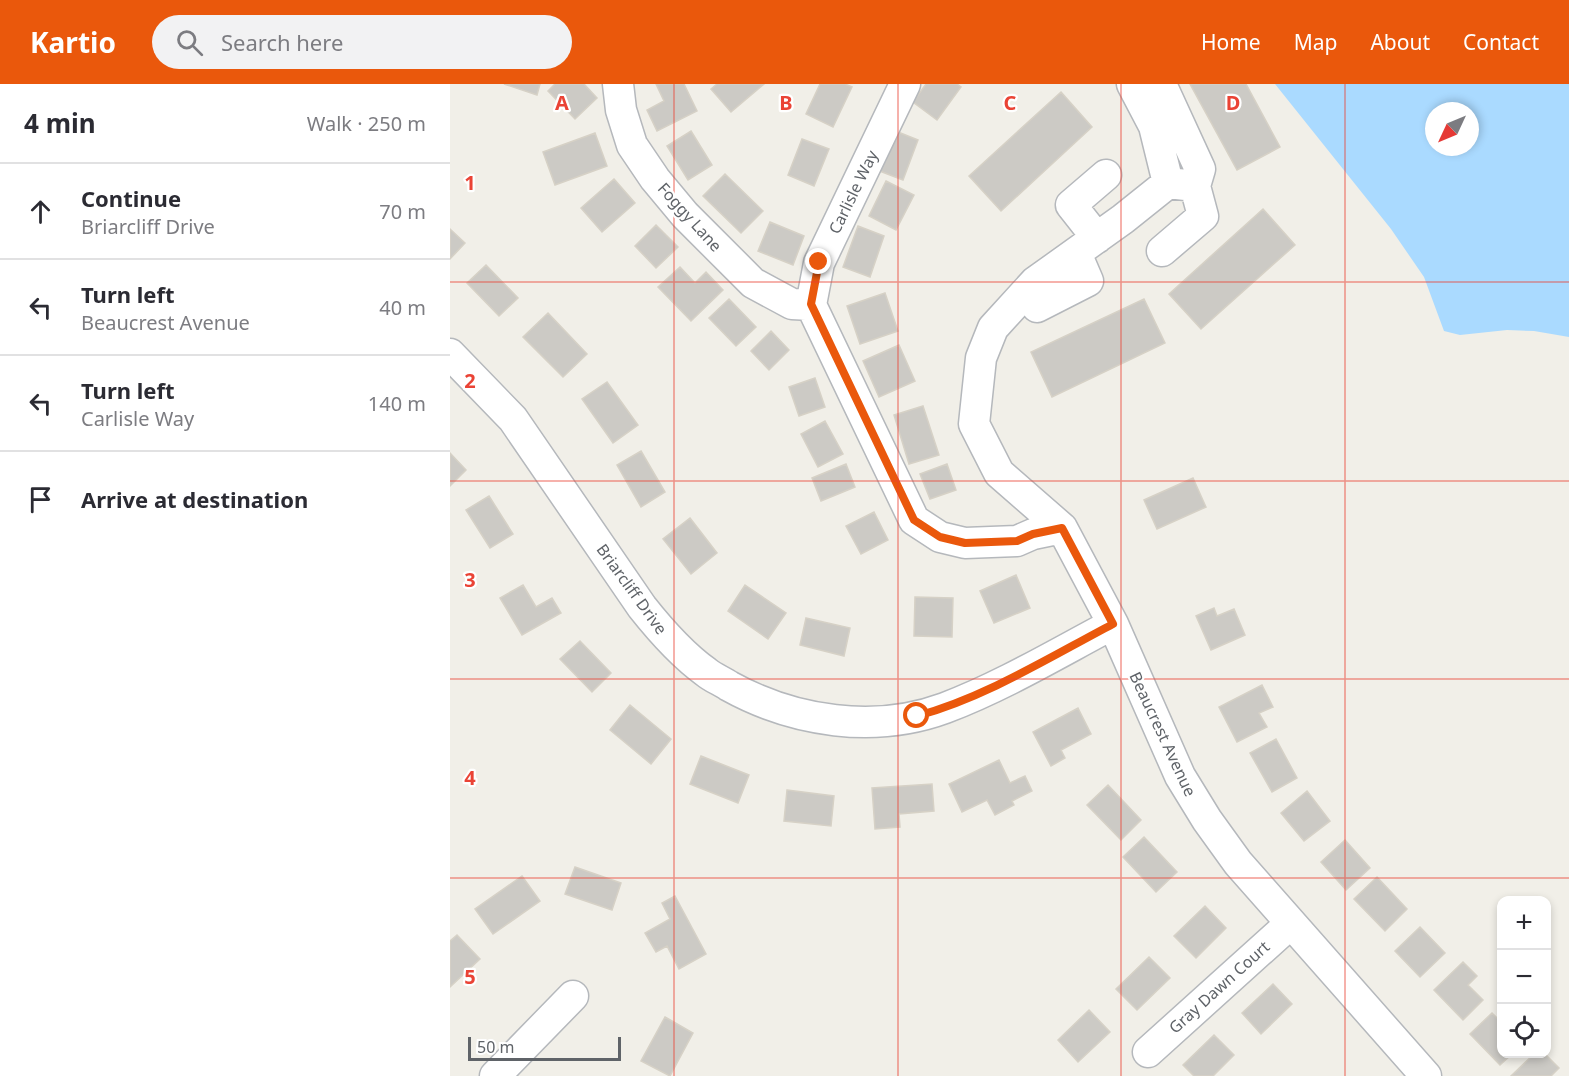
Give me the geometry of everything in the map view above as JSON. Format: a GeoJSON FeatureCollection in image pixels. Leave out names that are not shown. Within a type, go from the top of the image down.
{"type":"FeatureCollection","features":[{"type":"Feature","properties":{"kind":"street","name":"Foggy Lane"},"geometry":{"type":"LineString","coordinates":[[618,84],[621,110],[632,145],[655,179],[685,215],[753,283],[792,304],[811,304]]}},
{"type":"Feature","properties":{"kind":"street","name":"Carlisle Way"},"geometry":{"type":"LineString","coordinates":[[811,304],[819,262],[905,84]]}},
{"type":"Feature","properties":{"kind":"street"},"geometry":{"type":"LineString","coordinates":[[1132,84],[1181,184],[1203,216],[1162,251]]}},
{"type":"Feature","properties":{"kind":"street"},"geometry":{"type":"LineString","coordinates":[[1161,84],[1200,169],[1181,184]]}},
{"type":"Feature","properties":{"kind":"street"},"geometry":{"type":"LineString","coordinates":[[1037,307],[1088,281],[1087,246],[1071,205],[1106,175]]}},
{"type":"Feature","properties":{"kind":"street","name":"Beaucrest Avenue"},"geometry":{"type":"LineString","coordinates":[[1181,184],[1035,282],[993,328],[981,358],[974,424],[999,473],[1062,528],[1113,624],[1180,776],[1207,820],[1238,863],[1419,1074]]}},
{"type":"Feature","properties":{"kind":"street"},"geometry":{"type":"LineString","coordinates":[[811,304],[914,520],[940,537],[965,543],[1017,541],[1033,534],[1062,528]]}},
{"type":"Feature","properties":{"kind":"street","name":"Briarcliff Drive"},"geometry":{"type":"LineString","coordinates":[[450,354],[513,420],[642,607],[665,636],[706,673],[755,700],[789,712],[834,721],[880,721],[917,716],[944,709],[978,694],[1113,624]]}},
{"type":"Feature","properties":{"kind":"street","name":"Gray Dawn Court"},"geometry":{"type":"LineString","coordinates":[[1148,1052],[1291,923]]}},
{"type":"Feature","properties":{"kind":"street"},"geometry":{"type":"LineString","coordinates":[[495,1076],[573,996]]}},
{"type":"Feature","properties":{"kind":"water"},"geometry":{"type":"Polygon","coordinates":[[[1275,84],[1569,84],[1569,337],[1534,331],[1507,330],[1460,335],[1444,331],[1424,277],[1391,229],[1275,84]]]}},
{"type":"Feature","properties":{"kind":"building"},"geometry":{"type":"Polygon","coordinates":[[[504,84],[540,84],[537,95],[504,84]]]}},
{"type":"Feature","properties":{"kind":"building"},"geometry":{"type":"Polygon","coordinates":[[[555,84],[584,84],[597,98],[575,119],[548,91],[555,84]]]}},
{"type":"Feature","properties":{"kind":"building"},"geometry":{"type":"Polygon","coordinates":[[[656,84],[684,84],[697,111],[657,131],[647,110],[664,101],[656,84]]]}},
{"type":"Feature","properties":{"kind":"building"},"geometry":{"type":"Polygon","coordinates":[[[717,84],[764,84],[731,112],[711,89],[717,84]]]}},
{"type":"Feature","properties":{"kind":"building"},"geometry":{"type":"Polygon","coordinates":[[[820,84],[845,84],[852,87],[833,127],[806,114],[820,84]]]}},
{"type":"Feature","properties":{"kind":"building"},"geometry":{"type":"Polygon","coordinates":[[[926,84],[957,84],[961,87],[937,120],[913,102],[926,84]]]}},
{"type":"Feature","properties":{"kind":"building"},"geometry":{"type":"Polygon","coordinates":[[[1190,84],[1246,84],[1280,147],[1237,170],[1190,84]]]}},
{"type":"Feature","properties":{"kind":"building"},"geometry":{"type":"Polygon","coordinates":[[[1061,92],[1092,127],[1001,211],[969,176],[1061,92]]]}},
{"type":"Feature","properties":{"kind":"building"},"geometry":{"type":"Polygon","coordinates":[[[893,130],[918,140],[903,180],[877,170],[893,130]]]}},
{"type":"Feature","properties":{"kind":"building"},"geometry":{"type":"Polygon","coordinates":[[[691,131],[712,165],[688,180],[667,146],[691,131]]]}},
{"type":"Feature","properties":{"kind":"building"},"geometry":{"type":"Polygon","coordinates":[[[595,133],[607,166],[555,185],[543,152],[595,133]]]}},
{"type":"Feature","properties":{"kind":"building"},"geometry":{"type":"Polygon","coordinates":[[[802,139],[829,149],[814,186],[788,175],[802,139]]]}},
{"type":"Feature","properties":{"kind":"building"},"geometry":{"type":"Polygon","coordinates":[[[725,174],[763,211],[741,233],[703,196],[725,174]]]}},
{"type":"Feature","properties":{"kind":"building"},"geometry":{"type":"Polygon","coordinates":[[[614,179],[635,203],[602,232],[581,208],[614,179]]]}},
{"type":"Feature","properties":{"kind":"building"},"geometry":{"type":"Polygon","coordinates":[[[886,181],[914,195],[896,230],[869,216],[886,181]]]}},
{"type":"Feature","properties":{"kind":"building"},"geometry":{"type":"Polygon","coordinates":[[[1263,209],[1295,245],[1201,329],[1169,294],[1263,209]]]}},
{"type":"Feature","properties":{"kind":"building"},"geometry":{"type":"Polygon","coordinates":[[[770,222],[804,236],[793,265],[758,251],[770,222]]]}},
{"type":"Feature","properties":{"kind":"building"},"geometry":{"type":"Polygon","coordinates":[[[656,225],[678,247],[656,268],[635,246],[656,225]]]}},
{"type":"Feature","properties":{"kind":"building"},"geometry":{"type":"Polygon","coordinates":[[[858,226],[884,236],[870,277],[843,267],[858,226]]]}},
{"type":"Feature","properties":{"kind":"building"},"geometry":{"type":"Polygon","coordinates":[[[450,229],[465,243],[450,259],[450,229]]]}},
{"type":"Feature","properties":{"kind":"building"},"geometry":{"type":"Polygon","coordinates":[[[486,265],[518,298],[499,316],[467,283],[486,265]]]}},
{"type":"Feature","properties":{"kind":"building"},"geometry":{"type":"Polygon","coordinates":[[[680,267],[695,283],[706,272],[723,290],[691,321],[658,287],[680,267]]]}},
{"type":"Feature","properties":{"kind":"building"},"geometry":{"type":"Polygon","coordinates":[[[885,293],[898,331],[860,344],[847,306],[885,293]]]}},
{"type":"Feature","properties":{"kind":"building"},"geometry":{"type":"Polygon","coordinates":[[[729,299],[756,327],[736,346],[709,318],[729,299]]]}},
{"type":"Feature","properties":{"kind":"building"},"geometry":{"type":"Polygon","coordinates":[[[1144,299],[1165,343],[1052,397],[1031,352],[1144,299]]]}},
{"type":"Feature","properties":{"kind":"building"},"geometry":{"type":"Polygon","coordinates":[[[548,313],[587,354],[563,377],[523,337],[548,313]]]}},
{"type":"Feature","properties":{"kind":"building"},"geometry":{"type":"Polygon","coordinates":[[[771,331],[789,350],[769,370],[751,351],[771,331]]]}},
{"type":"Feature","properties":{"kind":"building"},"geometry":{"type":"Polygon","coordinates":[[[899,345],[915,381],[879,397],[863,361],[899,345]]]}},
{"type":"Feature","properties":{"kind":"building"},"geometry":{"type":"Polygon","coordinates":[[[815,378],[825,407],[799,416],[789,387],[815,378]]]}},
{"type":"Feature","properties":{"kind":"building"},"geometry":{"type":"Polygon","coordinates":[[[607,382],[638,425],[613,443],[582,399],[607,382]]]}},
{"type":"Feature","properties":{"kind":"building"},"geometry":{"type":"Polygon","coordinates":[[[923,406],[939,455],[909,464],[894,415],[923,406]]]}},
{"type":"Feature","properties":{"kind":"building"},"geometry":{"type":"Polygon","coordinates":[[[825,421],[843,454],[818,467],[801,434],[825,421]]]}},
{"type":"Feature","properties":{"kind":"building"},"geometry":{"type":"Polygon","coordinates":[[[641,451],[665,492],[641,507],[617,465],[641,451]]]}},
{"type":"Feature","properties":{"kind":"building"},"geometry":{"type":"Polygon","coordinates":[[[450,453],[466,470],[450,486],[450,453]]]}},
{"type":"Feature","properties":{"kind":"building"},"geometry":{"type":"Polygon","coordinates":[[[846,464],[855,487],[821,501],[812,478],[846,464]]]}},
{"type":"Feature","properties":{"kind":"building"},"geometry":{"type":"Polygon","coordinates":[[[947,464],[956,490],[930,499],[920,474],[947,464]]]}},
{"type":"Feature","properties":{"kind":"building"},"geometry":{"type":"Polygon","coordinates":[[[1193,478],[1206,507],[1157,529],[1144,500],[1193,478]]]}},
{"type":"Feature","properties":{"kind":"building"},"geometry":{"type":"Polygon","coordinates":[[[489,496],[513,534],[490,548],[466,510],[489,496]]]}},
{"type":"Feature","properties":{"kind":"building"},"geometry":{"type":"Polygon","coordinates":[[[874,512],[888,540],[861,554],[846,526],[874,512]]]}},
{"type":"Feature","properties":{"kind":"building"},"geometry":{"type":"Polygon","coordinates":[[[690,518],[717,553],[691,574],[663,539],[690,518]]]}},
{"type":"Feature","properties":{"kind":"building"},"geometry":{"type":"Polygon","coordinates":[[[1016,575],[1030,608],[994,623],[980,591],[1016,575]]]}},
{"type":"Feature","properties":{"kind":"building"},"geometry":{"type":"Polygon","coordinates":[[[523,585],[536,607],[552,598],[561,613],[522,635],[500,598],[523,585]]]}},
{"type":"Feature","properties":{"kind":"building"},"geometry":{"type":"Polygon","coordinates":[[[745,585],[786,613],[768,639],[728,611],[745,585]]]}},
{"type":"Feature","properties":{"kind":"building"},"geometry":{"type":"Polygon","coordinates":[[[915,597],[953,598],[952,637],[914,636],[915,597]]]}},
{"type":"Feature","properties":{"kind":"building"},"geometry":{"type":"Polygon","coordinates":[[[1214,608],[1217,616],[1234,609],[1245,635],[1211,650],[1196,616],[1214,608]]]}},
{"type":"Feature","properties":{"kind":"building"},"geometry":{"type":"Polygon","coordinates":[[[806,618],[850,628],[844,656],[800,645],[806,618]]]}},
{"type":"Feature","properties":{"kind":"building"},"geometry":{"type":"Polygon","coordinates":[[[580,641],[611,673],[592,692],[560,659],[580,641]]]}},
{"type":"Feature","properties":{"kind":"building"},"geometry":{"type":"Polygon","coordinates":[[[1262,685],[1273,707],[1259,713],[1267,727],[1237,742],[1219,707],[1262,685]]]}},
{"type":"Feature","properties":{"kind":"building"},"geometry":{"type":"Polygon","coordinates":[[[630,705],[671,739],[651,764],[610,730],[630,705]]]}},
{"type":"Feature","properties":{"kind":"building"},"geometry":{"type":"Polygon","coordinates":[[[1078,708],[1091,734],[1061,750],[1065,758],[1051,766],[1033,732],[1078,708]]]}},
{"type":"Feature","properties":{"kind":"building"},"geometry":{"type":"Polygon","coordinates":[[[1276,739],[1297,778],[1272,792],[1250,753],[1276,739]]]}},
{"type":"Feature","properties":{"kind":"building"},"geometry":{"type":"Polygon","coordinates":[[[701,756],[749,775],[738,803],[690,784],[701,756]]]}},
{"type":"Feature","properties":{"kind":"building"},"geometry":{"type":"Polygon","coordinates":[[[999,760],[1010,783],[1025,776],[1032,791],[1012,801],[1014,805],[995,815],[987,800],[962,812],[949,784],[999,760]]]}},
{"type":"Feature","properties":{"kind":"building"},"geometry":{"type":"Polygon","coordinates":[[[932,784],[934,811],[899,814],[900,827],[875,829],[872,788],[932,784]]]}},
{"type":"Feature","properties":{"kind":"building"},"geometry":{"type":"Polygon","coordinates":[[[1108,785],[1141,820],[1121,840],[1087,805],[1108,785]]]}},
{"type":"Feature","properties":{"kind":"building"},"geometry":{"type":"Polygon","coordinates":[[[787,790],[834,796],[831,826],[784,821],[787,790]]]}},
{"type":"Feature","properties":{"kind":"building"},"geometry":{"type":"Polygon","coordinates":[[[1307,791],[1330,821],[1304,841],[1281,813],[1307,791]]]}},
{"type":"Feature","properties":{"kind":"building"},"geometry":{"type":"Polygon","coordinates":[[[1144,837],[1177,872],[1156,892],[1123,857],[1144,837]]]}},
{"type":"Feature","properties":{"kind":"building"},"geometry":{"type":"Polygon","coordinates":[[[1345,840],[1370,868],[1346,890],[1321,862],[1345,840]]]}},
{"type":"Feature","properties":{"kind":"building"},"geometry":{"type":"Polygon","coordinates":[[[575,867],[621,883],[612,910],[565,894],[575,867]]]}},
{"type":"Feature","properties":{"kind":"building"},"geometry":{"type":"Polygon","coordinates":[[[522,876],[540,901],[493,934],[475,909],[522,876]]]}},
{"type":"Feature","properties":{"kind":"building"},"geometry":{"type":"Polygon","coordinates":[[[1377,877],[1407,909],[1385,931],[1354,899],[1377,877]]]}},
{"type":"Feature","properties":{"kind":"building"},"geometry":{"type":"Polygon","coordinates":[[[675,896],[706,954],[679,969],[667,946],[656,952],[645,933],[670,919],[662,903],[675,896]]]}},
{"type":"Feature","properties":{"kind":"building"},"geometry":{"type":"Polygon","coordinates":[[[1205,906],[1226,928],[1196,958],[1174,936],[1205,906]]]}},
{"type":"Feature","properties":{"kind":"building"},"geometry":{"type":"Polygon","coordinates":[[[1420,927],[1445,953],[1420,977],[1395,951],[1420,927]]]}},
{"type":"Feature","properties":{"kind":"building"},"geometry":{"type":"Polygon","coordinates":[[[457,935],[480,959],[450,987],[450,941],[457,935]]]}},
{"type":"Feature","properties":{"kind":"building"},"geometry":{"type":"Polygon","coordinates":[[[1149,957],[1170,978],[1137,1010],[1116,989],[1149,957]]]}},
{"type":"Feature","properties":{"kind":"building"},"geometry":{"type":"Polygon","coordinates":[[[1463,962],[1477,976],[1468,985],[1483,1000],[1463,1020],[1434,990],[1463,962]]]}},
{"type":"Feature","properties":{"kind":"building"},"geometry":{"type":"Polygon","coordinates":[[[1273,984],[1292,1004],[1261,1034],[1242,1013],[1273,984]]]}},
{"type":"Feature","properties":{"kind":"building"},"geometry":{"type":"Polygon","coordinates":[[[1089,1010],[1110,1032],[1078,1062],[1058,1040],[1089,1010]]]}},
{"type":"Feature","properties":{"kind":"building"},"geometry":{"type":"Polygon","coordinates":[[[1492,1013],[1497,1018],[1497,1058],[1508,1058],[1500,1065],[1470,1034],[1492,1013]]]}},
{"type":"Feature","properties":{"kind":"building"},"geometry":{"type":"Polygon","coordinates":[[[665,1017],[693,1033],[670,1076],[641,1061],[665,1017]]]}},
{"type":"Feature","properties":{"kind":"building"},"geometry":{"type":"Polygon","coordinates":[[[1214,1035],[1234,1055],[1213,1076],[1194,1076],[1183,1065],[1214,1035]]]}},
{"type":"Feature","properties":{"kind":"building"},"geometry":{"type":"Polygon","coordinates":[[[1530,1058],[1549,1058],[1559,1068],[1551,1076],[1511,1076],[1530,1058]]]}},
{"type":"Feature","properties":{"kind":"route"},"geometry":{"type":"LineString","coordinates":[[819,262],[811,304],[914,520],[940,537],[965,543],[1017,541],[1033,534],[1062,528],[1113,624],[978,694],[944,709],[917,716]]}}]}
